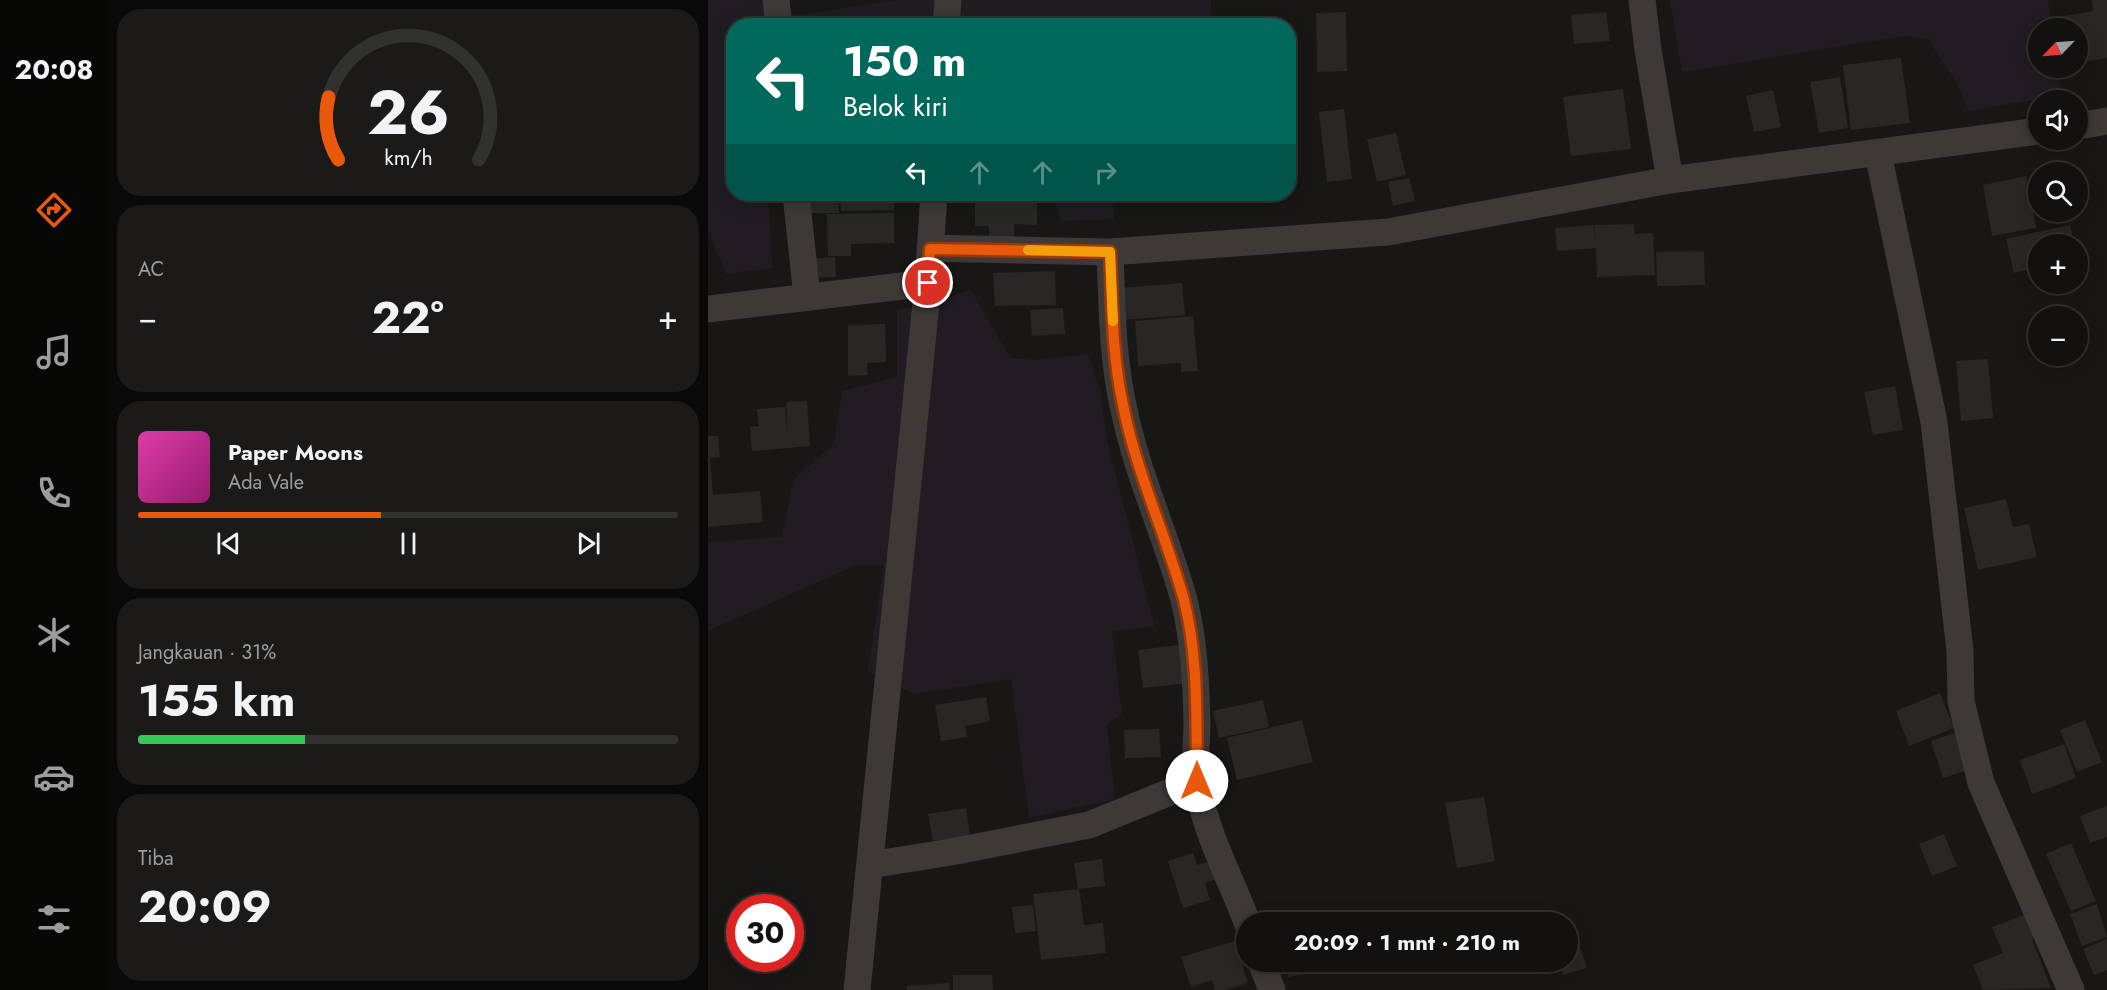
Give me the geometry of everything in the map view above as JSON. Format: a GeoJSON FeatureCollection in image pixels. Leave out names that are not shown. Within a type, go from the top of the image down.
{"type":"FeatureCollection","features":[{"type":"Feature","properties":{"kind":"street"},"geometry":{"type":"LineString","coordinates":[[776,0],[778,18]]}},
{"type":"Feature","properties":{"kind":"street"},"geometry":{"type":"LineString","coordinates":[[947,18],[948,0]]}},
{"type":"Feature","properties":{"kind":"street"},"geometry":{"type":"LineString","coordinates":[[1642,0],[1670,180]]}},
{"type":"Feature","properties":{"kind":"street"},"geometry":{"type":"LineString","coordinates":[[2088,124],[2107,121]]}},
{"type":"Feature","properties":{"kind":"street"},"geometry":{"type":"LineString","coordinates":[[930,249],[1110,252],[1388,232],[1670,180],[2028,132]]}},
{"type":"Feature","properties":{"kind":"street"},"geometry":{"type":"LineString","coordinates":[[1878,153],[1934,422],[1960,651],[1960,700],[1981,783],[2071,990]]}},
{"type":"Feature","properties":{"kind":"street"},"geometry":{"type":"LineString","coordinates":[[797,201],[807,297]]}},
{"type":"Feature","properties":{"kind":"street"},"geometry":{"type":"LineString","coordinates":[[857,990],[928,283],[933,201]]}},
{"type":"Feature","properties":{"kind":"street"},"geometry":{"type":"LineString","coordinates":[[1110,252],[1114,332],[1122,404],[1135,452],[1163,530],[1184,601],[1191,643],[1196,686],[1197,781],[1209,826],[1243,912]]}},
{"type":"Feature","properties":{"kind":"street"},"geometry":{"type":"LineString","coordinates":[[708,309],[928,283]]}},
{"type":"Feature","properties":{"kind":"street"},"geometry":{"type":"LineString","coordinates":[[870,865],[1089,825],[1197,781]]}},
{"type":"Feature","properties":{"kind":"street"},"geometry":{"type":"LineString","coordinates":[[1265,972],[1272,990]]}},
{"type":"Feature","properties":{"kind":"shaded area"},"geometry":{"type":"Polygon","coordinates":[[[708,0],[761,0],[766,15],[808,14],[897,0],[1211,0],[1211,18],[726,18],[726,201],[768,201],[772,268],[726,274],[708,231],[708,0]]]}},
{"type":"Feature","properties":{"kind":"shaded area"},"geometry":{"type":"Polygon","coordinates":[[[1670,0],[2048,0],[2051,18],[2028,18],[2028,78],[2058,78],[2060,90],[2028,90],[2028,101],[1968,111],[1958,86],[1928,39],[1905,36],[1682,72],[1670,0]]]}},
{"type":"Feature","properties":{"kind":"shaded area"},"geometry":{"type":"Polygon","coordinates":[[[1054,201],[1113,201],[1114,219],[1061,221],[1054,201]]]}},
{"type":"Feature","properties":{"kind":"shaded area"},"geometry":{"type":"Polygon","coordinates":[[[971,290],[1011,358],[1036,360],[1088,354],[1100,390],[1107,441],[1155,627],[1112,631],[1122,714],[1107,725],[1115,799],[1029,818],[1011,679],[914,694],[868,671],[884,565],[856,565],[708,631],[708,542],[782,537],[793,480],[834,444],[842,391],[897,377],[897,310],[932,303],[971,290]]]}},
{"type":"Feature","properties":{"kind":"building"},"geometry":{"type":"Polygon","coordinates":[[[2092,0],[2107,0],[2107,58],[2088,61],[2088,18],[2059,17],[2093,11],[2092,0]]]}},
{"type":"Feature","properties":{"kind":"building"},"geometry":{"type":"Polygon","coordinates":[[[1346,12],[1347,71],[1317,72],[1316,13],[1346,12]]]}},
{"type":"Feature","properties":{"kind":"building"},"geometry":{"type":"Polygon","coordinates":[[[1606,12],[1610,41],[1574,44],[1571,15],[1606,12]]]}},
{"type":"Feature","properties":{"kind":"building"},"geometry":{"type":"Polygon","coordinates":[[[1901,58],[1910,123],[1851,130],[1843,65],[1901,58]]]}},
{"type":"Feature","properties":{"kind":"building"},"geometry":{"type":"Polygon","coordinates":[[[1840,77],[1848,128],[1819,133],[1810,82],[1840,77]]]}},
{"type":"Feature","properties":{"kind":"building"},"geometry":{"type":"Polygon","coordinates":[[[1623,89],[1631,149],[1571,156],[1563,97],[1623,89]]]}},
{"type":"Feature","properties":{"kind":"building"},"geometry":{"type":"Polygon","coordinates":[[[1773,90],[1781,127],[1754,132],[1746,96],[1773,90]]]}},
{"type":"Feature","properties":{"kind":"building"},"geometry":{"type":"Polygon","coordinates":[[[1344,109],[1352,179],[1327,182],[1319,112],[1344,109]]]}},
{"type":"Feature","properties":{"kind":"building"},"geometry":{"type":"Polygon","coordinates":[[[1396,133],[1406,175],[1377,182],[1367,139],[1396,133]]]}},
{"type":"Feature","properties":{"kind":"building"},"geometry":{"type":"Polygon","coordinates":[[[2026,176],[2028,222],[2035,222],[2036,228],[1992,236],[1983,185],[2026,176]]]}},
{"type":"Feature","properties":{"kind":"building"},"geometry":{"type":"Polygon","coordinates":[[[1409,178],[1415,201],[1393,206],[1388,182],[1409,178]]]}},
{"type":"Feature","properties":{"kind":"building"},"geometry":{"type":"Polygon","coordinates":[[[811,201],[838,201],[839,213],[811,213],[811,201]]]}},
{"type":"Feature","properties":{"kind":"building"},"geometry":{"type":"Polygon","coordinates":[[[840,201],[894,201],[894,210],[841,211],[840,201]]]}},
{"type":"Feature","properties":{"kind":"building"},"geometry":{"type":"Polygon","coordinates":[[[975,201],[1037,201],[1037,225],[1014,224],[1014,238],[989,238],[989,226],[975,226],[975,201]]]}},
{"type":"Feature","properties":{"kind":"building"},"geometry":{"type":"Polygon","coordinates":[[[894,213],[894,243],[851,244],[851,256],[828,256],[827,214],[894,213]]]}},
{"type":"Feature","properties":{"kind":"building"},"geometry":{"type":"Polygon","coordinates":[[[1634,224],[1635,234],[1653,233],[1655,275],[1597,277],[1595,225],[1634,224]]]}},
{"type":"Feature","properties":{"kind":"building"},"geometry":{"type":"Polygon","coordinates":[[[1594,225],[1596,248],[1557,251],[1555,228],[1594,225]]]}},
{"type":"Feature","properties":{"kind":"building"},"geometry":{"type":"Polygon","coordinates":[[[2070,225],[2072,234],[2029,234],[2070,225]]]}},
{"type":"Feature","properties":{"kind":"building"},"geometry":{"type":"Polygon","coordinates":[[[2028,234],[2028,270],[2014,273],[2006,239],[2028,234]]]}},
{"type":"Feature","properties":{"kind":"building"},"geometry":{"type":"Polygon","coordinates":[[[1704,251],[1705,285],[1657,286],[1656,252],[1704,251]]]}},
{"type":"Feature","properties":{"kind":"building"},"geometry":{"type":"Polygon","coordinates":[[[835,257],[836,277],[813,278],[812,259],[835,257]]]}},
{"type":"Feature","properties":{"kind":"building"},"geometry":{"type":"Polygon","coordinates":[[[1055,271],[1056,305],[995,306],[993,273],[1055,271]]]}},
{"type":"Feature","properties":{"kind":"building"},"geometry":{"type":"Polygon","coordinates":[[[1182,283],[1185,315],[1121,320],[1119,288],[1182,283]]]}},
{"type":"Feature","properties":{"kind":"building"},"geometry":{"type":"Polygon","coordinates":[[[1063,308],[1065,334],[1032,336],[1030,310],[1063,308]]]}},
{"type":"Feature","properties":{"kind":"building"},"geometry":{"type":"Polygon","coordinates":[[[1193,316],[1198,371],[1181,372],[1181,363],[1138,366],[1135,321],[1193,316]]]}},
{"type":"Feature","properties":{"kind":"building"},"geometry":{"type":"Polygon","coordinates":[[[885,324],[886,362],[867,363],[867,375],[848,376],[848,325],[885,324]]]}},
{"type":"Feature","properties":{"kind":"building"},"geometry":{"type":"Polygon","coordinates":[[[1988,359],[1993,418],[1961,421],[1956,361],[1988,359]]]}},
{"type":"Feature","properties":{"kind":"building"},"geometry":{"type":"Polygon","coordinates":[[[1895,386],[1903,430],[1873,435],[1864,392],[1895,386]]]}},
{"type":"Feature","properties":{"kind":"building"},"geometry":{"type":"Polygon","coordinates":[[[807,401],[810,446],[752,451],[750,427],[759,426],[757,409],[785,407],[788,438],[786,402],[807,401]]]}},
{"type":"Feature","properties":{"kind":"building"},"geometry":{"type":"Polygon","coordinates":[[[708,436],[718,436],[720,457],[710,458],[713,495],[760,491],[763,522],[708,527],[708,436]]]}},
{"type":"Feature","properties":{"kind":"building"},"geometry":{"type":"Polygon","coordinates":[[[2006,499],[2013,527],[2029,524],[2037,557],[1978,570],[1964,508],[2006,499]]]}},
{"type":"Feature","properties":{"kind":"building"},"geometry":{"type":"Polygon","coordinates":[[[1186,644],[1190,683],[1143,688],[1138,650],[1186,644]]]}},
{"type":"Feature","properties":{"kind":"building"},"geometry":{"type":"Polygon","coordinates":[[[1940,693],[1954,728],[1909,746],[1896,711],[1940,693]]]}},
{"type":"Feature","properties":{"kind":"building"},"geometry":{"type":"Polygon","coordinates":[[[986,697],[990,721],[965,726],[967,737],[941,741],[935,705],[986,697]]]}},
{"type":"Feature","properties":{"kind":"building"},"geometry":{"type":"Polygon","coordinates":[[[1263,700],[1269,727],[1219,738],[1213,711],[1263,700]]]}},
{"type":"Feature","properties":{"kind":"building"},"geometry":{"type":"Polygon","coordinates":[[[1302,720],[1313,762],[1237,780],[1227,738],[1302,720]]]}},
{"type":"Feature","properties":{"kind":"building"},"geometry":{"type":"Polygon","coordinates":[[[2085,720],[2102,762],[2077,772],[2060,730],[2085,720]]]}},
{"type":"Feature","properties":{"kind":"building"},"geometry":{"type":"Polygon","coordinates":[[[1159,729],[1161,757],[1125,758],[1124,730],[1159,729]]]}},
{"type":"Feature","properties":{"kind":"building"},"geometry":{"type":"Polygon","coordinates":[[[1957,732],[1970,769],[1943,778],[1931,741],[1957,732]]]}},
{"type":"Feature","properties":{"kind":"building"},"geometry":{"type":"Polygon","coordinates":[[[2064,744],[2076,778],[2032,794],[2020,760],[2064,744]]]}},
{"type":"Feature","properties":{"kind":"building"},"geometry":{"type":"Polygon","coordinates":[[[1484,797],[1495,861],[1457,868],[1445,803],[1484,797]]]}},
{"type":"Feature","properties":{"kind":"building"},"geometry":{"type":"Polygon","coordinates":[[[2107,806],[2107,837],[2090,843],[2080,816],[2107,806]]]}},
{"type":"Feature","properties":{"kind":"building"},"geometry":{"type":"Polygon","coordinates":[[[966,808],[970,836],[933,841],[928,814],[966,808]]]}},
{"type":"Feature","properties":{"kind":"building"},"geometry":{"type":"Polygon","coordinates":[[[1944,834],[1957,866],[1932,876],[1919,844],[1944,834]]]}},
{"type":"Feature","properties":{"kind":"building"},"geometry":{"type":"Polygon","coordinates":[[[2071,843],[2096,901],[2071,911],[2046,854],[2071,843]]]}},
{"type":"Feature","properties":{"kind":"building"},"geometry":{"type":"Polygon","coordinates":[[[1193,853],[1197,865],[1212,861],[1217,879],[1205,883],[1210,900],[1183,908],[1168,861],[1193,853]]]}},
{"type":"Feature","properties":{"kind":"building"},"geometry":{"type":"Polygon","coordinates":[[[1102,859],[1105,886],[1078,889],[1074,863],[1102,859]]]}},
{"type":"Feature","properties":{"kind":"building"},"geometry":{"type":"Polygon","coordinates":[[[1079,889],[1084,925],[1103,923],[1106,953],[1041,960],[1033,894],[1079,889]]]}},
{"type":"Feature","properties":{"kind":"building"},"geometry":{"type":"Polygon","coordinates":[[[2097,904],[2107,937],[2082,946],[2070,914],[2097,904]]]}},
{"type":"Feature","properties":{"kind":"building"},"geometry":{"type":"Polygon","coordinates":[[[1033,905],[1036,931],[1015,933],[1012,907],[1033,905]]]}},
{"type":"Feature","properties":{"kind":"building"},"geometry":{"type":"Polygon","coordinates":[[[2032,912],[2041,935],[2032,939],[2051,988],[1983,990],[1973,965],[2003,953],[1992,927],[2032,912]]]}},
{"type":"Feature","properties":{"kind":"building"},"geometry":{"type":"Polygon","coordinates":[[[2107,939],[2107,970],[2094,975],[2083,949],[2107,939]]]}},
{"type":"Feature","properties":{"kind":"building"},"geometry":{"type":"Polygon","coordinates":[[[1235,941],[1236,972],[1245,972],[1248,983],[1225,990],[1215,990],[1212,980],[1191,987],[1181,957],[1235,941]]]}},
{"type":"Feature","properties":{"kind":"building"},"geometry":{"type":"Polygon","coordinates":[[[1578,942],[1587,968],[1578,971],[1578,942]]]}},
{"type":"Feature","properties":{"kind":"building"},"geometry":{"type":"Polygon","coordinates":[[[1287,972],[1318,972],[1288,977],[1287,972]]]}},
{"type":"Feature","properties":{"kind":"building"},"geometry":{"type":"Polygon","coordinates":[[[953,975],[992,975],[993,990],[953,990],[953,975]]]}},
{"type":"Feature","properties":{"kind":"building"},"geometry":{"type":"Polygon","coordinates":[[[949,983],[950,990],[907,990],[906,986],[949,983]]]}},
{"type":"Feature","properties":{"kind":"slow traffic"},"geometry":{"type":"LineString","coordinates":[[1028,250],[1110,252],[1113,321]]}},
{"type":"Feature","properties":{"kind":"route"},"geometry":{"type":"LineString","coordinates":[[928,283],[930,249],[1110,252],[1114,332],[1122,404],[1135,452],[1163,530],[1184,601],[1191,643],[1196,686],[1197,781]]}}]}
